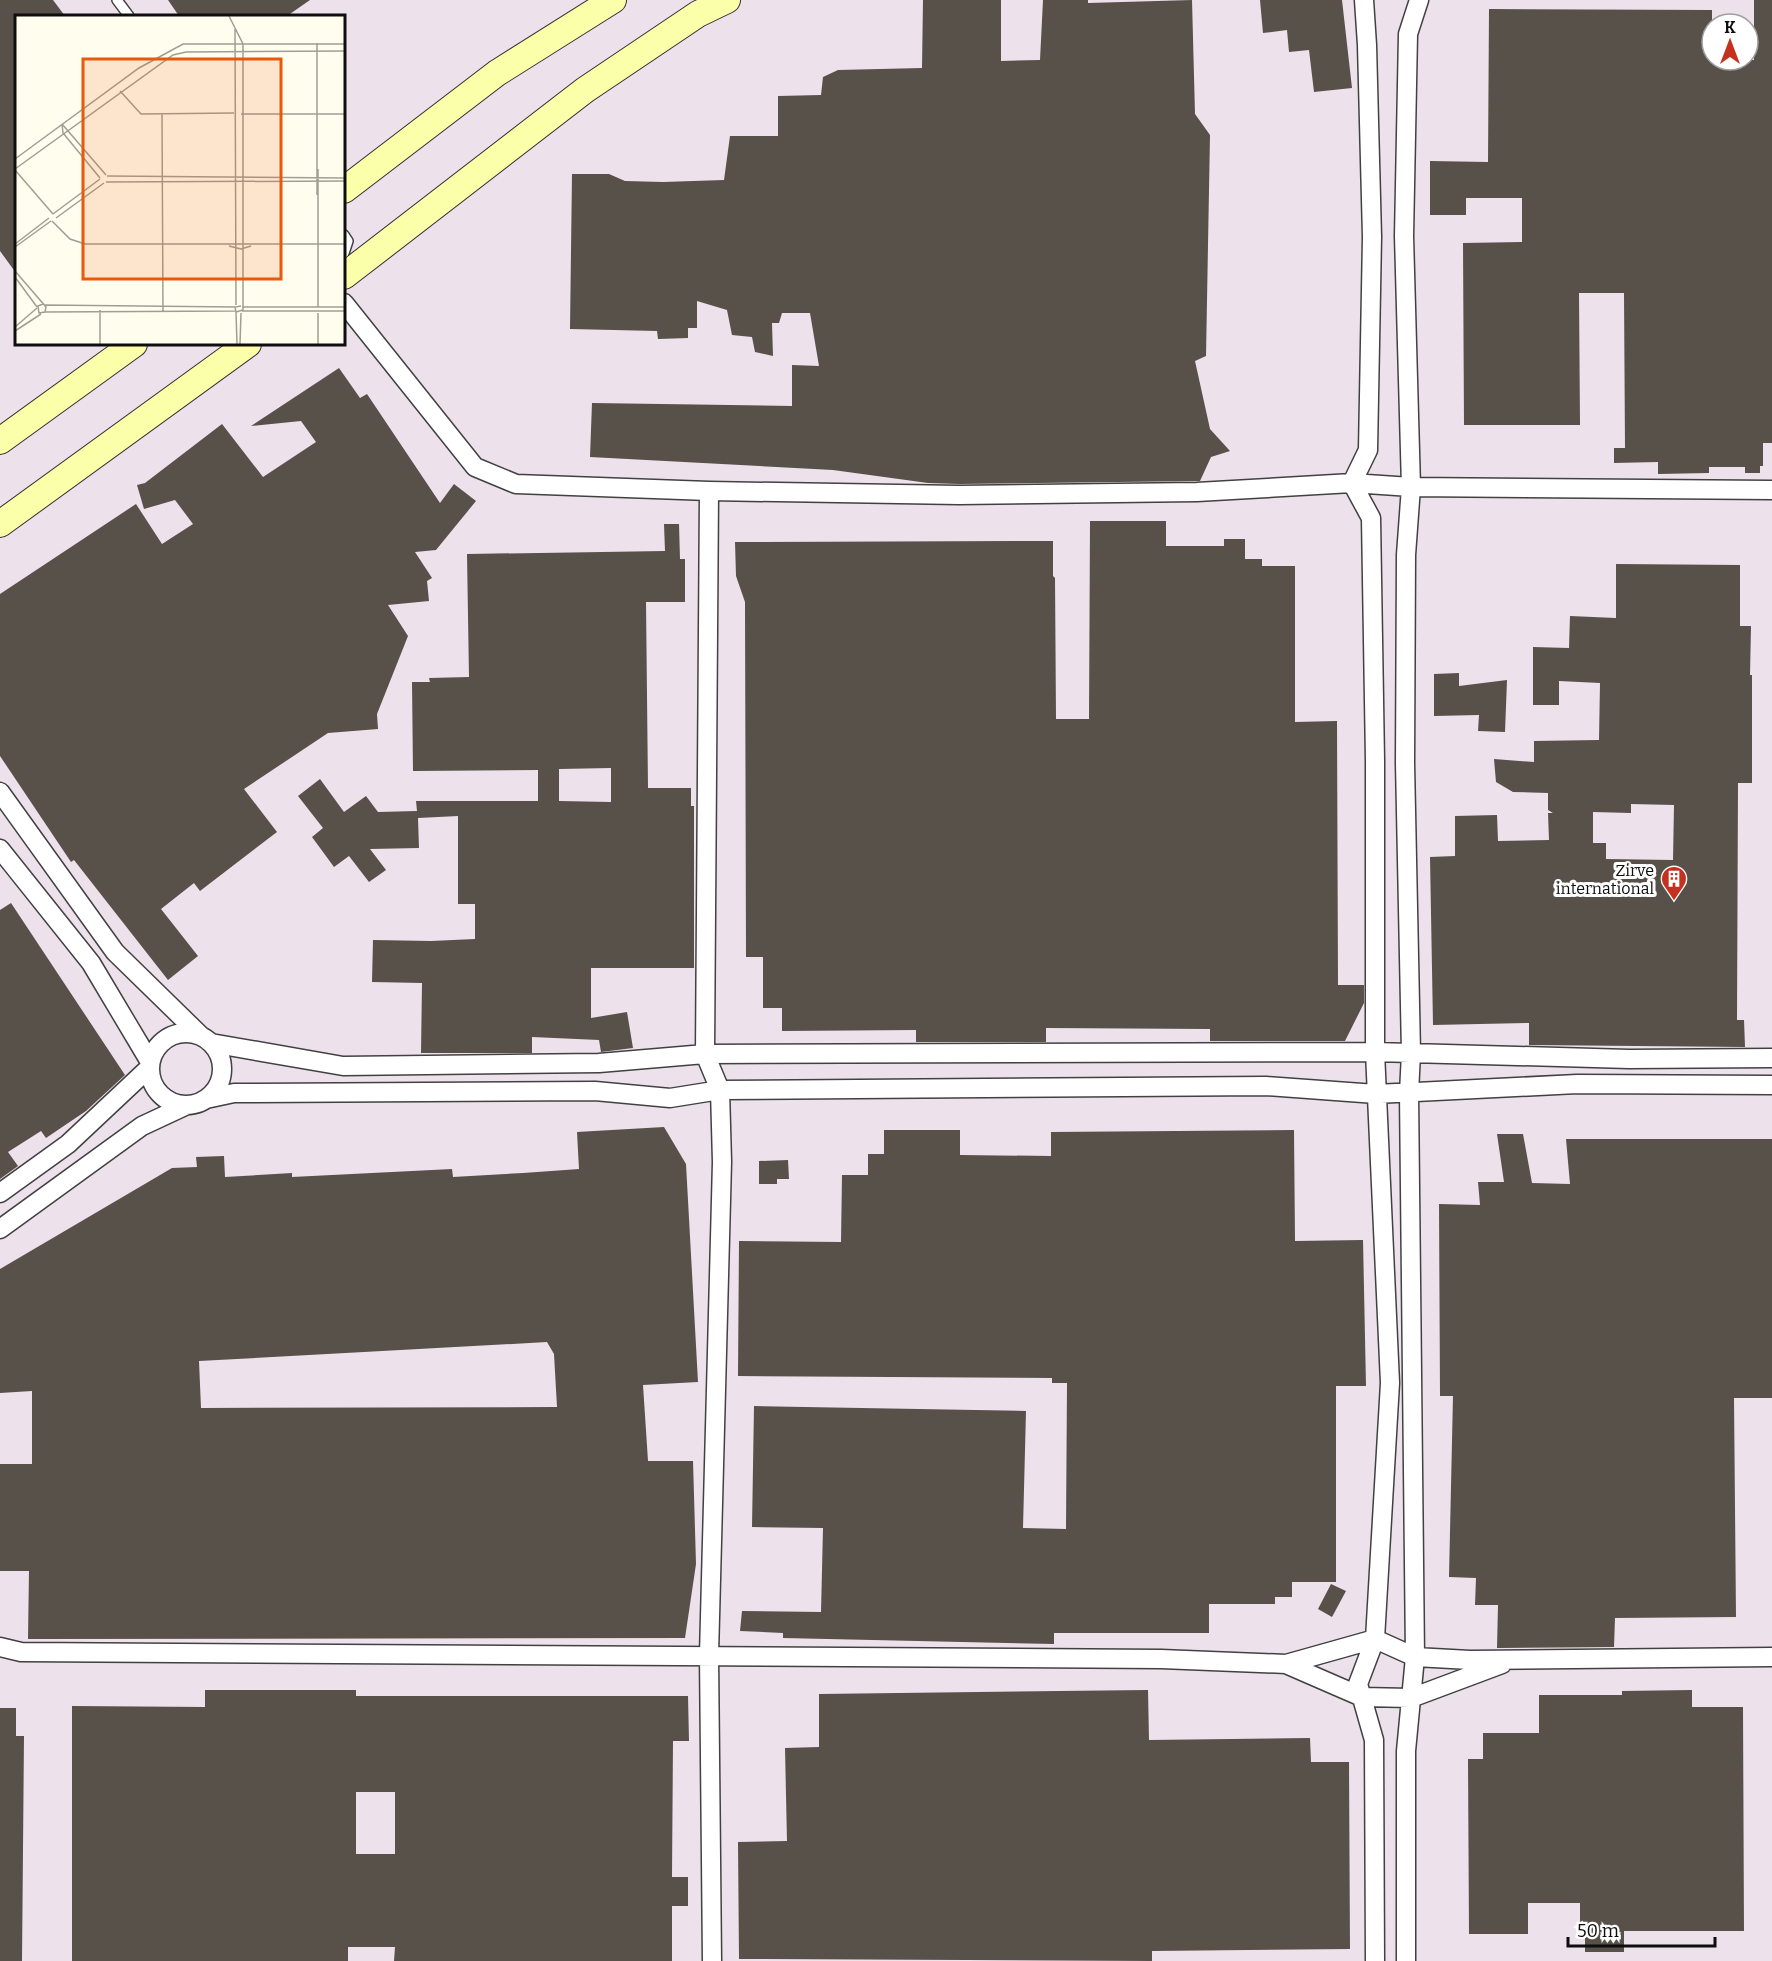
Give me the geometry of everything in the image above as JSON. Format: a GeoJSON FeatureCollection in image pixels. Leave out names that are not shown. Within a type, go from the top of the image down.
{"type":"FeatureCollection","features":[{"type":"Feature","properties":{"kind":"street"},"geometry":{"type":"LineString","coordinates":[[345,189],[497,73],[613,0]]}},
{"type":"Feature","properties":{"kind":"street"},"geometry":{"type":"LineString","coordinates":[[345,275],[585,90],[698,14],[727,0]]}},
{"type":"Feature","properties":{"kind":"street"},"geometry":{"type":"LineString","coordinates":[[1352,483],[1368,450],[1372,237],[1364,0]]}},
{"type":"Feature","properties":{"kind":"street"},"geometry":{"type":"LineString","coordinates":[[1406,1961],[1406,1751],[1415,1657],[1409,1093],[1411,1053],[1405,763],[1406,555],[1411,487],[1404,236],[1408,34],[1419,0]]}},
{"type":"Feature","properties":{"kind":"street"},"geometry":{"type":"LineString","coordinates":[[1372,237],[1404,236]]}},
{"type":"Feature","properties":{"kind":"street"},"geometry":{"type":"LineString","coordinates":[[345,304],[475,467],[516,483],[709,491],[959,495],[1197,492],[1352,483],[1411,487],[1772,490]]}},
{"type":"Feature","properties":{"kind":"street"},"geometry":{"type":"LineString","coordinates":[[0,441],[133,345]]}},
{"type":"Feature","properties":{"kind":"street"},"geometry":{"type":"LineString","coordinates":[[0,524],[247,345]]}},
{"type":"Feature","properties":{"kind":"street"},"geometry":{"type":"LineString","coordinates":[[1352,483],[1371,518],[1375,761],[1375,1052],[1390,1383],[1375,1639],[1358,1684],[1374,1740],[1375,1961]]}},
{"type":"Feature","properties":{"kind":"street"},"geometry":{"type":"LineString","coordinates":[[709,491],[705,1054],[720,1090],[722,1162],[709,1655],[712,1961]]}},
{"type":"Feature","properties":{"kind":"street"},"geometry":{"type":"LineString","coordinates":[[1375,761],[1405,763]]}},
{"type":"Feature","properties":{"kind":"street"},"geometry":{"type":"LineString","coordinates":[[0,792],[115,952],[206,1039],[222,1064],[222,1075],[217,1087],[206,1099]]}},
{"type":"Feature","properties":{"kind":"street"},"geometry":{"type":"LineString","coordinates":[[0,849],[91,963],[150,1064],[153,1083],[162,1096],[173,1102],[187,1105]]}},
{"type":"Feature","properties":{"kind":"street"},"geometry":{"type":"LineString","coordinates":[[0,1192],[68,1144],[150,1064],[155,1050],[170,1036],[182,1033],[343,1066],[599,1063],[705,1054],[1375,1052],[1629,1059],[1772,1058]]}},
{"type":"Feature","properties":{"kind":"street"},"geometry":{"type":"LineString","coordinates":[[0,1229],[142,1126],[187,1105],[234,1093],[595,1091],[670,1098],[720,1090],[1266,1086],[1376,1094],[1577,1084],[1772,1085]]}},
{"type":"Feature","properties":{"kind":"street"},"geometry":{"type":"LineString","coordinates":[[0,1647],[21,1652],[1161,1659],[1286,1664],[1375,1639],[1415,1657],[1516,1659],[1772,1657]]}},
{"type":"Feature","properties":{"kind":"street"},"geometry":{"type":"LineString","coordinates":[[1286,1664],[1362,1697],[1411,1698],[1516,1659]]}},
{"type":"Feature","properties":{"kind":"street"},"geometry":{"type":"LineString","coordinates":[[1375,1919],[1406,1919]]}},
{"type":"Feature","properties":{"kind":"lane"},"geometry":{"type":"LineString","coordinates":[[117,0],[128,15]]}},
{"type":"Feature","properties":{"kind":"shaded area"},"geometry":{"type":"Polygon","coordinates":[[[0,0],[1772,0],[1772,1961],[0,1961],[0,0]]]}},
{"type":"Feature","properties":{"kind":"building"},"geometry":{"type":"Polygon","coordinates":[[[0,0],[53,0],[64,15],[15,15],[15,272],[0,251],[0,0]]]}},
{"type":"Feature","properties":{"kind":"building"},"geometry":{"type":"Polygon","coordinates":[[[168,0],[310,0],[288,15],[178,15],[168,0]]]}},
{"type":"Feature","properties":{"kind":"building"},"geometry":{"type":"Polygon","coordinates":[[[923,0],[1001,0],[1001,61],[1040,60],[1043,0],[1088,0],[1088,3],[1192,0],[1195,114],[1210,135],[1206,356],[1195,361],[1210,429],[1230,451],[1211,457],[1200,481],[959,484],[928,483],[833,470],[590,457],[592,403],[792,406],[792,365],[819,366],[810,313],[782,313],[779,323],[772,323],[773,356],[755,352],[752,337],[732,335],[727,310],[697,301],[697,328],[688,328],[688,338],[658,339],[657,331],[570,329],[572,174],[609,174],[625,181],[724,180],[730,136],[778,136],[778,96],[821,95],[823,77],[838,70],[922,68],[923,0]]]}},
{"type":"Feature","properties":{"kind":"building"},"geometry":{"type":"Polygon","coordinates":[[[1260,0],[1342,0],[1352,88],[1314,92],[1309,50],[1289,52],[1287,30],[1263,33],[1260,0]]]}},
{"type":"Feature","properties":{"kind":"building"},"geometry":{"type":"Polygon","coordinates":[[[1754,0],[1772,0],[1772,443],[1763,443],[1763,466],[1760,466],[1760,473],[1745,473],[1745,467],[1709,467],[1709,473],[1658,474],[1658,462],[1614,463],[1614,448],[1625,448],[1624,293],[1579,293],[1580,425],[1464,425],[1463,243],[1522,242],[1522,198],[1466,198],[1466,215],[1430,215],[1430,161],[1488,162],[1489,9],[1712,10],[1712,12],[1700,12],[1700,72],[1760,72],[1760,12],[1754,12],[1754,0]]]}},
{"type":"Feature","properties":{"kind":"building"},"geometry":{"type":"Polygon","coordinates":[[[339,368],[360,398],[367,394],[440,503],[454,484],[476,501],[436,550],[415,552],[432,578],[427,581],[429,601],[388,605],[408,636],[377,714],[378,729],[328,733],[244,789],[277,832],[200,891],[194,883],[161,909],[198,956],[168,980],[74,860],[71,862],[0,756],[0,594],[136,504],[162,544],[193,524],[175,500],[144,509],[137,485],[145,483],[222,424],[263,477],[316,442],[301,421],[251,426],[339,368]]]}},
{"type":"Feature","properties":{"kind":"building"},"geometry":{"type":"Polygon","coordinates":[[[1090,521],[1166,521],[1166,546],[1224,546],[1224,539],[1245,539],[1245,559],[1262,559],[1262,566],[1295,566],[1295,722],[1337,721],[1338,985],[1364,985],[1364,1003],[1345,1041],[1210,1041],[1210,1029],[1046,1028],[1046,1042],[916,1042],[916,1030],[782,1031],[782,1008],[763,1008],[763,957],[746,957],[745,602],[736,576],[735,542],[1053,541],[1056,719],[1089,719],[1090,521]]]}},
{"type":"Feature","properties":{"kind":"building"},"geometry":{"type":"Polygon","coordinates":[[[664,524],[679,524],[680,559],[685,559],[685,602],[646,602],[648,788],[691,788],[691,806],[694,806],[694,968],[591,968],[591,1018],[627,1012],[633,1048],[601,1052],[599,1040],[532,1037],[532,1053],[421,1053],[422,983],[372,982],[373,940],[475,939],[475,904],[458,904],[458,816],[418,818],[419,848],[370,849],[386,870],[369,882],[349,856],[334,867],[312,837],[323,828],[298,796],[320,779],[344,812],[366,796],[378,812],[417,811],[416,801],[538,801],[538,770],[413,771],[412,682],[430,682],[429,678],[469,677],[467,554],[665,551],[664,524]],[[611,768],[559,769],[559,801],[611,802],[611,768]]]}},
{"type":"Feature","properties":{"kind":"building"},"geometry":{"type":"Polygon","coordinates":[[[1616,564],[1740,565],[1740,626],[1751,626],[1750,675],[1752,675],[1752,783],[1738,783],[1737,1020],[1744,1020],[1745,1047],[1529,1045],[1529,1023],[1433,1025],[1430,857],[1455,856],[1455,816],[1497,815],[1498,841],[1549,840],[1548,813],[1553,813],[1548,810],[1548,793],[1513,792],[1496,782],[1494,759],[1534,762],[1534,741],[1599,740],[1600,683],[1559,681],[1559,705],[1533,705],[1533,647],[1569,648],[1570,616],[1616,618],[1616,564]],[[1631,804],[1631,813],[1593,812],[1593,843],[1606,843],[1606,859],[1673,860],[1674,805],[1631,804]]]}},
{"type":"Feature","properties":{"kind":"building"},"geometry":{"type":"Polygon","coordinates":[[[1459,673],[1459,686],[1507,680],[1505,732],[1478,731],[1479,715],[1434,716],[1434,674],[1459,673]]]}},
{"type":"Feature","properties":{"kind":"building"},"geometry":{"type":"Polygon","coordinates":[[[11,903],[125,1075],[86,1111],[46,1138],[41,1131],[8,1152],[18,1166],[0,1179],[0,910],[11,903]]]}},
{"type":"Feature","properties":{"kind":"building"},"geometry":{"type":"Polygon","coordinates":[[[664,1127],[686,1164],[698,1382],[643,1385],[648,1461],[693,1461],[696,1564],[685,1638],[28,1639],[29,1571],[0,1571],[0,1464],[32,1464],[32,1391],[0,1393],[0,1269],[172,1168],[197,1167],[196,1157],[224,1156],[225,1177],[292,1173],[292,1177],[452,1169],[453,1177],[523,1173],[579,1169],[577,1132],[664,1127]],[[547,1342],[199,1361],[201,1408],[557,1407],[554,1354],[547,1342]]]}},
{"type":"Feature","properties":{"kind":"building"},"geometry":{"type":"Polygon","coordinates":[[[884,1130],[960,1130],[960,1155],[1051,1156],[1051,1132],[1294,1130],[1295,1241],[1363,1240],[1366,1386],[1336,1386],[1336,1582],[1292,1582],[1292,1597],[1275,1597],[1275,1604],[1209,1604],[1209,1633],[1054,1633],[1054,1644],[783,1638],[783,1633],[740,1631],[742,1611],[821,1612],[823,1528],[752,1527],[754,1406],[1026,1411],[1023,1528],[1066,1529],[1067,1383],[1052,1383],[1052,1378],[738,1376],[739,1241],[841,1242],[842,1175],[868,1175],[868,1154],[884,1154],[884,1130]]]}},
{"type":"Feature","properties":{"kind":"building"},"geometry":{"type":"Polygon","coordinates":[[[1497,1134],[1523,1134],[1532,1183],[1570,1184],[1566,1139],[1772,1139],[1772,1398],[1734,1398],[1736,1617],[1615,1618],[1614,1647],[1497,1648],[1498,1605],[1475,1605],[1476,1578],[1449,1577],[1453,1396],[1440,1396],[1439,1204],[1480,1205],[1478,1182],[1504,1182],[1497,1134]]]}},
{"type":"Feature","properties":{"kind":"building"},"geometry":{"type":"Polygon","coordinates":[[[788,1160],[789,1179],[777,1179],[777,1184],[759,1184],[759,1161],[788,1160]]]}},
{"type":"Feature","properties":{"kind":"building"},"geometry":{"type":"Polygon","coordinates":[[[1331,1584],[1346,1591],[1332,1617],[1318,1609],[1331,1584]]]}},
{"type":"Feature","properties":{"kind":"building"},"geometry":{"type":"Polygon","coordinates":[[[205,1690],[356,1690],[356,1696],[688,1696],[689,1741],[673,1741],[672,1877],[688,1877],[688,1906],[672,1906],[672,1961],[394,1961],[395,1947],[348,1947],[348,1961],[72,1961],[72,1706],[205,1707],[205,1690]],[[356,1792],[356,1854],[395,1854],[395,1792],[356,1792]]]}},
{"type":"Feature","properties":{"kind":"building"},"geometry":{"type":"Polygon","coordinates":[[[1148,1690],[1149,1740],[1310,1738],[1311,1762],[1349,1762],[1350,1949],[1152,1951],[1152,1961],[739,1959],[738,1842],[787,1841],[785,1748],[819,1747],[819,1694],[1148,1690]]]}},
{"type":"Feature","properties":{"kind":"building"},"geometry":{"type":"Polygon","coordinates":[[[1692,1690],[1692,1707],[1743,1707],[1744,1931],[1624,1931],[1624,1952],[1585,1952],[1585,1929],[1580,1929],[1580,1903],[1528,1903],[1528,1934],[1469,1934],[1468,1759],[1483,1759],[1483,1733],[1539,1733],[1539,1695],[1622,1695],[1622,1691],[1692,1690]]]}},
{"type":"Feature","properties":{"kind":"building"},"geometry":{"type":"Polygon","coordinates":[[[0,1708],[16,1708],[16,1736],[24,1736],[22,1961],[0,1961],[0,1708]]]}},
{"type":"Feature","properties":{"kind":"place","name":"Zirve international"},"geometry":{"type":"Point","coordinates":[1674,902]}}]}
